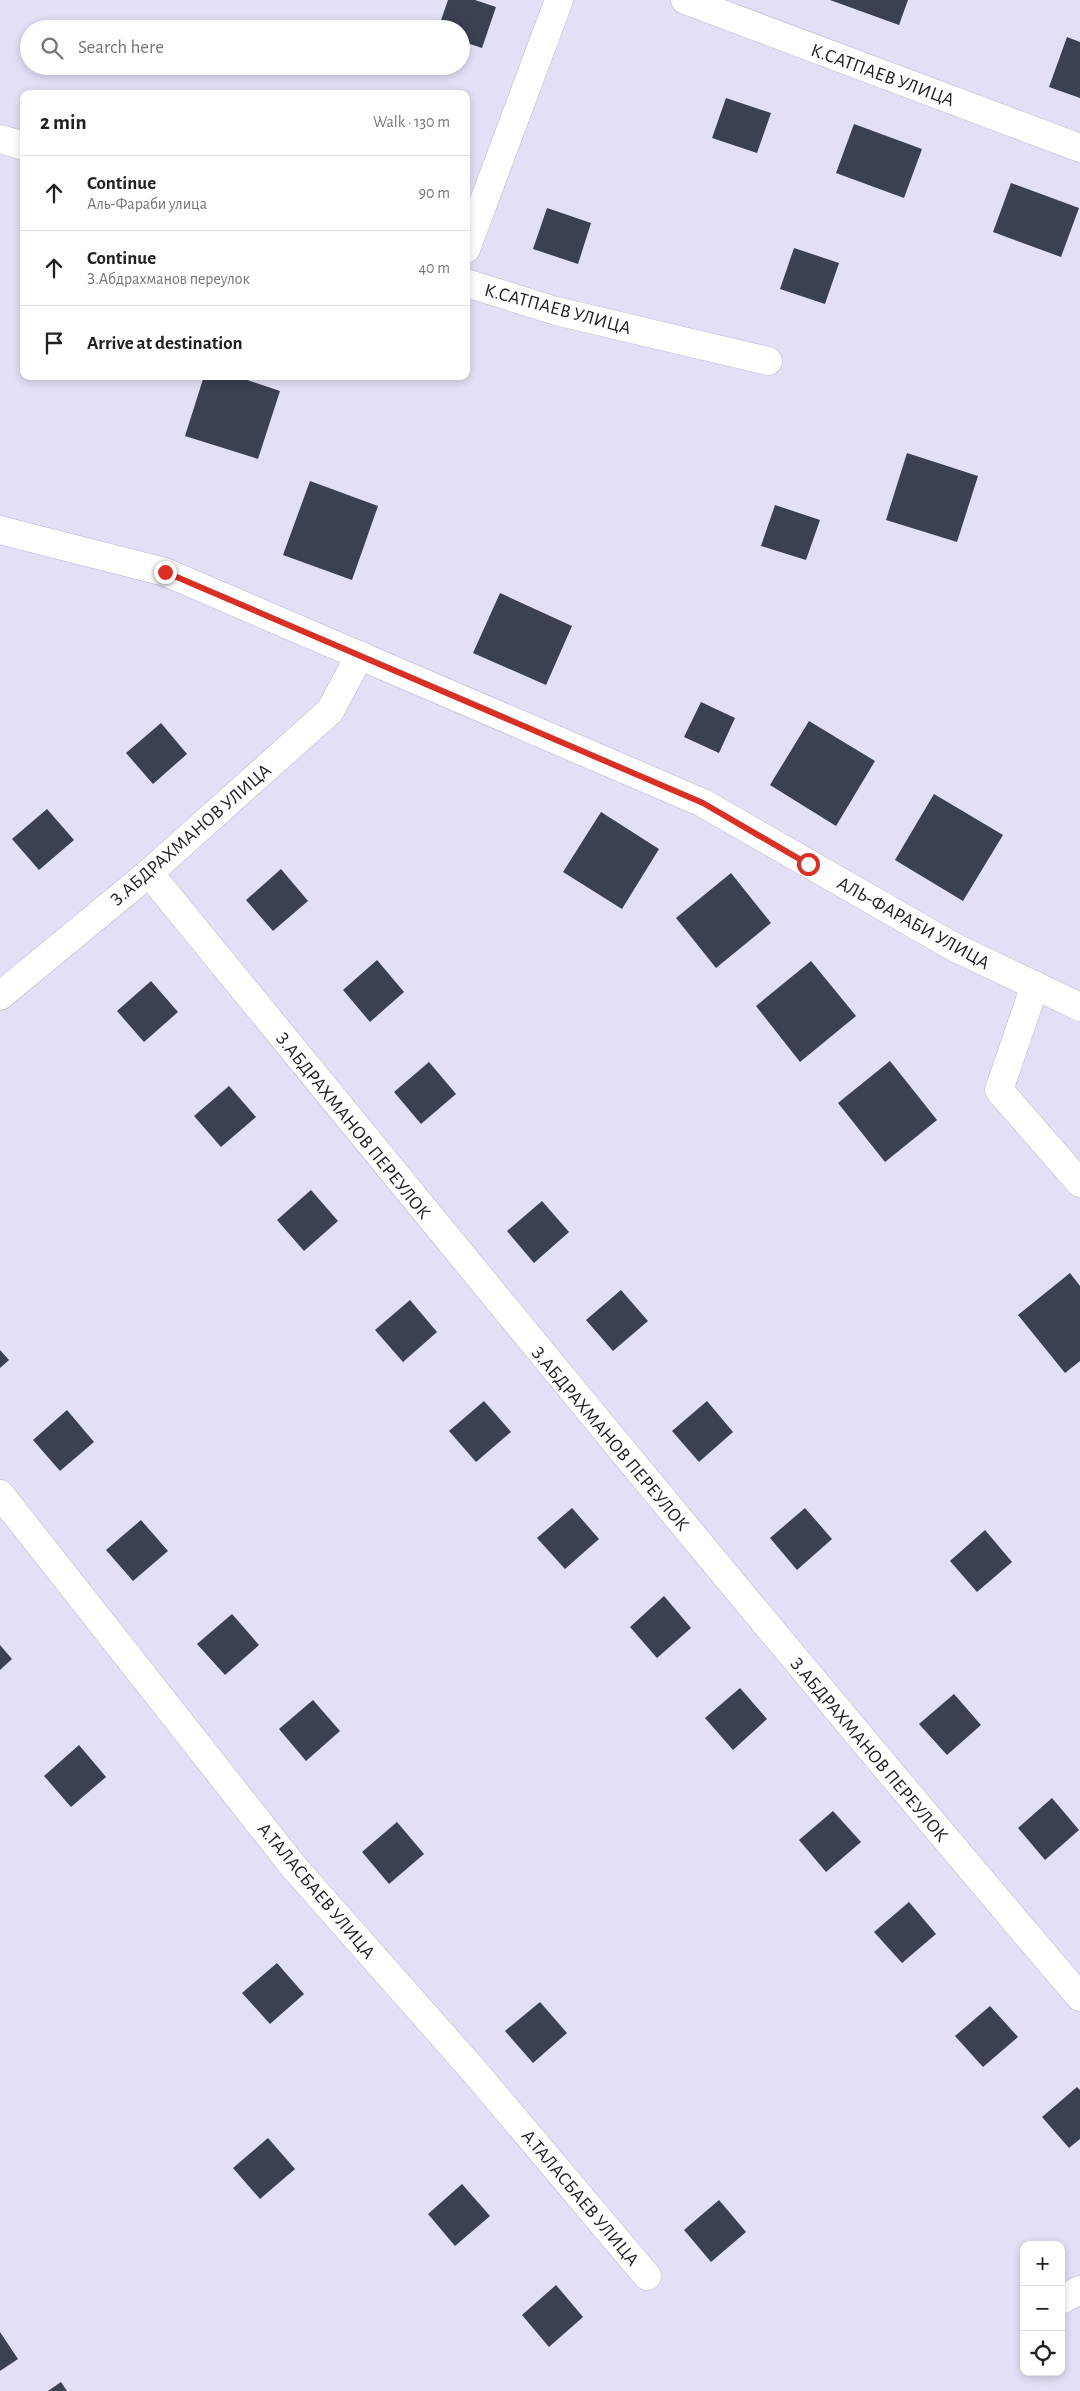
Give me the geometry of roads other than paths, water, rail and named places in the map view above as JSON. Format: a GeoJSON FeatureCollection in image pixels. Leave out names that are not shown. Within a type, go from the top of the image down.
{"type":"FeatureCollection","features":[{"type":"Feature","properties":{"kind":"street"},"geometry":{"type":"LineString","coordinates":[[470,238],[559,0]]}},
{"type":"Feature","properties":{"kind":"street","name":"К.САТПАЕВ УЛИЦА"},"geometry":{"type":"LineString","coordinates":[[685,0],[1080,148]]}},
{"type":"Feature","properties":{"kind":"street"},"geometry":{"type":"LineString","coordinates":[[0,139],[20,145]]}},
{"type":"Feature","properties":{"kind":"street","name":"К.САТПАЕВ УЛИЦА"},"geometry":{"type":"LineString","coordinates":[[470,284],[556,311],[768,361]]}},
{"type":"Feature","properties":{"kind":"street"},"geometry":{"type":"LineString","coordinates":[[0,530],[165,572],[360,656]]}},
{"type":"Feature","properties":{"kind":"street","name":"З.АБДРАХМАНОВ УЛИЦА"},"geometry":{"type":"LineString","coordinates":[[0,996],[148,873],[330,712],[360,656]]}},
{"type":"Feature","properties":{"kind":"street","name":"АЛЬ-ФАРАБИ УЛИЦА"},"geometry":{"type":"LineString","coordinates":[[360,656],[703,803],[954,947],[1080,1007]]}},
{"type":"Feature","properties":{"kind":"street","name":"З.АБДРАХМАНОВ ПЕРЕУЛОК"},"geometry":{"type":"LineString","coordinates":[[148,873],[584,1405],[906,1793],[1080,1997]]}},
{"type":"Feature","properties":{"kind":"street"},"geometry":{"type":"LineString","coordinates":[[1035,985],[999,1090],[1080,1184]]}},
{"type":"Feature","properties":{"kind":"street","name":"А.ТАЛАСБАЕВ УЛИЦА"},"geometry":{"type":"LineString","coordinates":[[0,1494],[294,1866],[475,2072],[647,2276]]}},
{"type":"Feature","properties":{"kind":"street"},"geometry":{"type":"LineString","coordinates":[[1065,2298],[1080,2290]]}}]}
